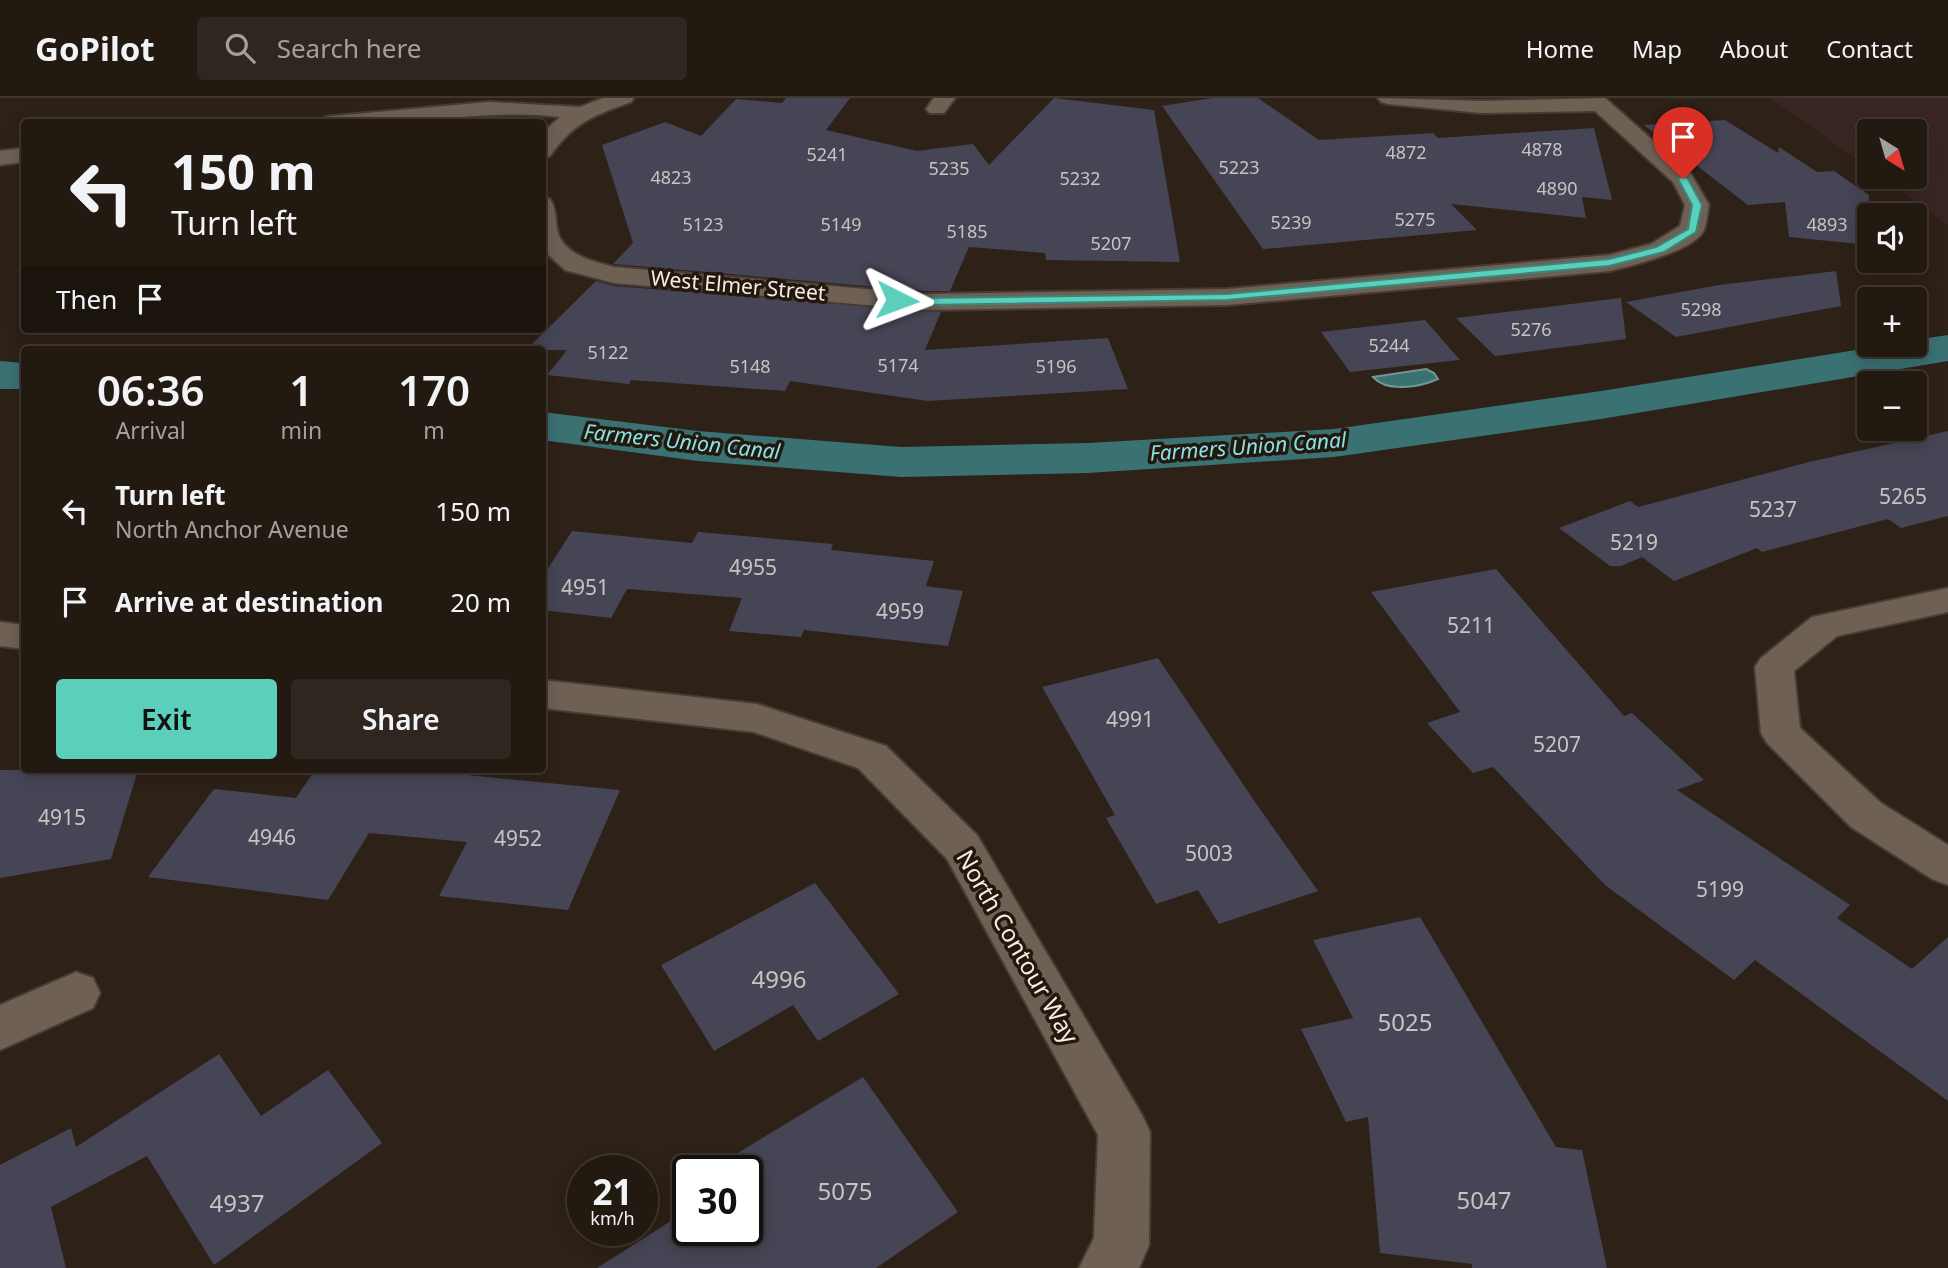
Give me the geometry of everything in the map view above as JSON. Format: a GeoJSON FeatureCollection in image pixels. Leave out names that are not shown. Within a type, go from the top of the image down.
{"type":"FeatureCollection","features":[{"type":"Feature","properties":{"kind":"street"},"geometry":{"type":"LineString","coordinates":[[546,146],[558,130],[583,114],[624,98]]}},
{"type":"Feature","properties":{"kind":"street"},"geometry":{"type":"LineString","coordinates":[[1388,98],[1481,107],[1597,102]]}},
{"type":"Feature","properties":{"kind":"street","name":"West Elmer Street"},"geometry":{"type":"LineString","coordinates":[[546,228],[548,240],[574,265],[614,275],[924,302],[1227,297],[1609,262],[1660,249],[1692,230],[1697,205],[1683,179],[1597,102]]}},
{"type":"Feature","properties":{"kind":"street"},"geometry":{"type":"LineString","coordinates":[[362,119],[486,106],[541,108],[583,114]]}},
{"type":"Feature","properties":{"kind":"street"},"geometry":{"type":"LineString","coordinates":[[0,158],[21,155]]}},
{"type":"Feature","properties":{"kind":"street"},"geometry":{"type":"LineString","coordinates":[[1948,600],[1825,626],[1774,667],[1781,733],[1866,815],[1948,867]]}},
{"type":"Feature","properties":{"kind":"street","name":"North Contour Way"},"geometry":{"type":"LineString","coordinates":[[546,694],[757,718],[872,757],[962,847],[1124,1132],[1114,1257]]}},
{"type":"Feature","properties":{"kind":"street"},"geometry":{"type":"LineString","coordinates":[[0,1028],[76,993]]}},
{"type":"Feature","properties":{"kind":"shaded area"},"geometry":{"type":"Polygon","coordinates":[[[1771,98],[1948,98],[1948,225],[1927,210],[1927,203],[1917,203],[1898,189],[1927,189],[1927,119],[1857,119],[1857,159],[1771,98]]]}},
{"type":"Feature","properties":{"kind":"water"},"geometry":{"type":"Polygon","coordinates":[[[1426,369],[1438,379],[1413,386],[1395,387],[1373,377],[1426,369]]]}},
{"type":"Feature","properties":{"kind":"building"},"geometry":{"type":"Polygon","coordinates":[[[786,98],[850,98],[826,130],[917,151],[973,144],[989,165],[1054,98],[1154,110],[1180,262],[1046,260],[1045,253],[969,247],[950,291],[613,264],[633,243],[602,145],[665,122],[701,136],[736,99],[782,103],[786,98]]]}},
{"type":"Feature","properties":{"kind":"building"},"geometry":{"type":"Polygon","coordinates":[[[1212,98],[1258,98],[1319,140],[1433,133],[1438,138],[1594,128],[1612,200],[1582,197],[1586,218],[1451,204],[1477,230],[1263,249],[1162,106],[1212,98]]]}},
{"type":"Feature","properties":{"kind":"building"},"geometry":{"type":"Polygon","coordinates":[[[1725,120],[1778,153],[1779,147],[1817,172],[1834,171],[1869,195],[1869,203],[1857,203],[1857,244],[1789,237],[1785,202],[1748,205],[1644,125],[1725,120]]]}},
{"type":"Feature","properties":{"kind":"building"},"geometry":{"type":"Polygon","coordinates":[[[1836,271],[1841,306],[1676,337],[1626,302],[1719,285],[1836,271]]]}},
{"type":"Feature","properties":{"kind":"building"},"geometry":{"type":"Polygon","coordinates":[[[596,281],[614,286],[941,312],[925,350],[1108,338],[1128,389],[928,401],[790,381],[785,391],[631,380],[629,384],[547,375],[567,350],[546,350],[546,346],[530,346],[596,281]]]}},
{"type":"Feature","properties":{"kind":"building"},"geometry":{"type":"Polygon","coordinates":[[[1621,298],[1626,339],[1495,356],[1456,318],[1621,298]]]}},
{"type":"Feature","properties":{"kind":"building"},"geometry":{"type":"Polygon","coordinates":[[[1425,320],[1460,360],[1350,372],[1321,332],[1425,320]]]}},
{"type":"Feature","properties":{"kind":"building"},"geometry":{"type":"Polygon","coordinates":[[[1948,431],[1948,516],[1901,528],[1888,519],[1762,552],[1757,548],[1674,581],[1642,557],[1621,566],[1610,566],[1559,528],[1630,501],[1638,507],[1809,462],[1903,441],[1927,441],[1927,436],[1948,431]]]}},
{"type":"Feature","properties":{"kind":"building"},"geometry":{"type":"Polygon","coordinates":[[[572,531],[692,543],[698,532],[833,544],[831,550],[934,561],[926,586],[963,591],[948,646],[804,630],[801,637],[729,631],[742,598],[627,589],[611,618],[546,610],[546,572],[572,531]]]}},
{"type":"Feature","properties":{"kind":"building"},"geometry":{"type":"Polygon","coordinates":[[[1496,569],[1624,716],[1632,713],[1704,780],[1677,790],[1850,905],[1837,918],[1912,969],[1948,937],[1948,1101],[1755,960],[1734,980],[1605,885],[1493,767],[1473,773],[1427,723],[1460,712],[1371,592],[1496,569]]]}},
{"type":"Feature","properties":{"kind":"building"},"geometry":{"type":"Polygon","coordinates":[[[1158,658],[1318,891],[1219,924],[1198,890],[1156,904],[1106,818],[1115,815],[1042,687],[1158,658]]]}},
{"type":"Feature","properties":{"kind":"building"},"geometry":{"type":"Polygon","coordinates":[[[0,770],[21,770],[21,773],[137,773],[111,859],[0,878],[0,770]]]}},
{"type":"Feature","properties":{"kind":"building"},"geometry":{"type":"Polygon","coordinates":[[[313,773],[447,773],[620,790],[568,910],[439,896],[467,842],[369,833],[328,900],[148,877],[214,789],[296,798],[313,773]]]}},
{"type":"Feature","properties":{"kind":"building"},"geometry":{"type":"Polygon","coordinates":[[[815,883],[899,994],[818,1041],[793,1005],[714,1051],[661,965],[815,883]]]}},
{"type":"Feature","properties":{"kind":"building"},"geometry":{"type":"Polygon","coordinates":[[[1420,917],[1556,1147],[1582,1150],[1607,1268],[1472,1268],[1472,1264],[1380,1253],[1368,1117],[1346,1122],[1301,1029],[1353,1018],[1313,940],[1420,917]]]}},
{"type":"Feature","properties":{"kind":"building"},"geometry":{"type":"Polygon","coordinates":[[[219,1054],[261,1116],[328,1070],[382,1143],[214,1265],[147,1156],[51,1207],[66,1268],[0,1268],[0,1165],[71,1128],[76,1147],[219,1054]]]}},
{"type":"Feature","properties":{"kind":"building"},"geometry":{"type":"Polygon","coordinates":[[[863,1077],[958,1212],[876,1268],[597,1268],[632,1246],[658,1246],[658,1229],[672,1220],[672,1246],[763,1246],[763,1155],[734,1155],[863,1077]]]}},
{"type":"Feature","properties":{"kind":"waterway","name":"Farmers Union Canal"},"geometry":{"type":"LineString","coordinates":[[546,427],[698,446],[901,462],[1088,458],[1334,443],[1601,405],[1948,348]]}},
{"type":"Feature","properties":{"kind":"waterway","name":"Farmers Union Canal"},"geometry":{"type":"LineString","coordinates":[[0,375],[21,376]]}},
{"type":"Feature","properties":{"kind":"route"},"geometry":{"type":"LineString","coordinates":[[897,300],[924,302],[1227,297],[1609,262],[1660,249],[1692,230],[1697,205],[1683,179]]}}]}
